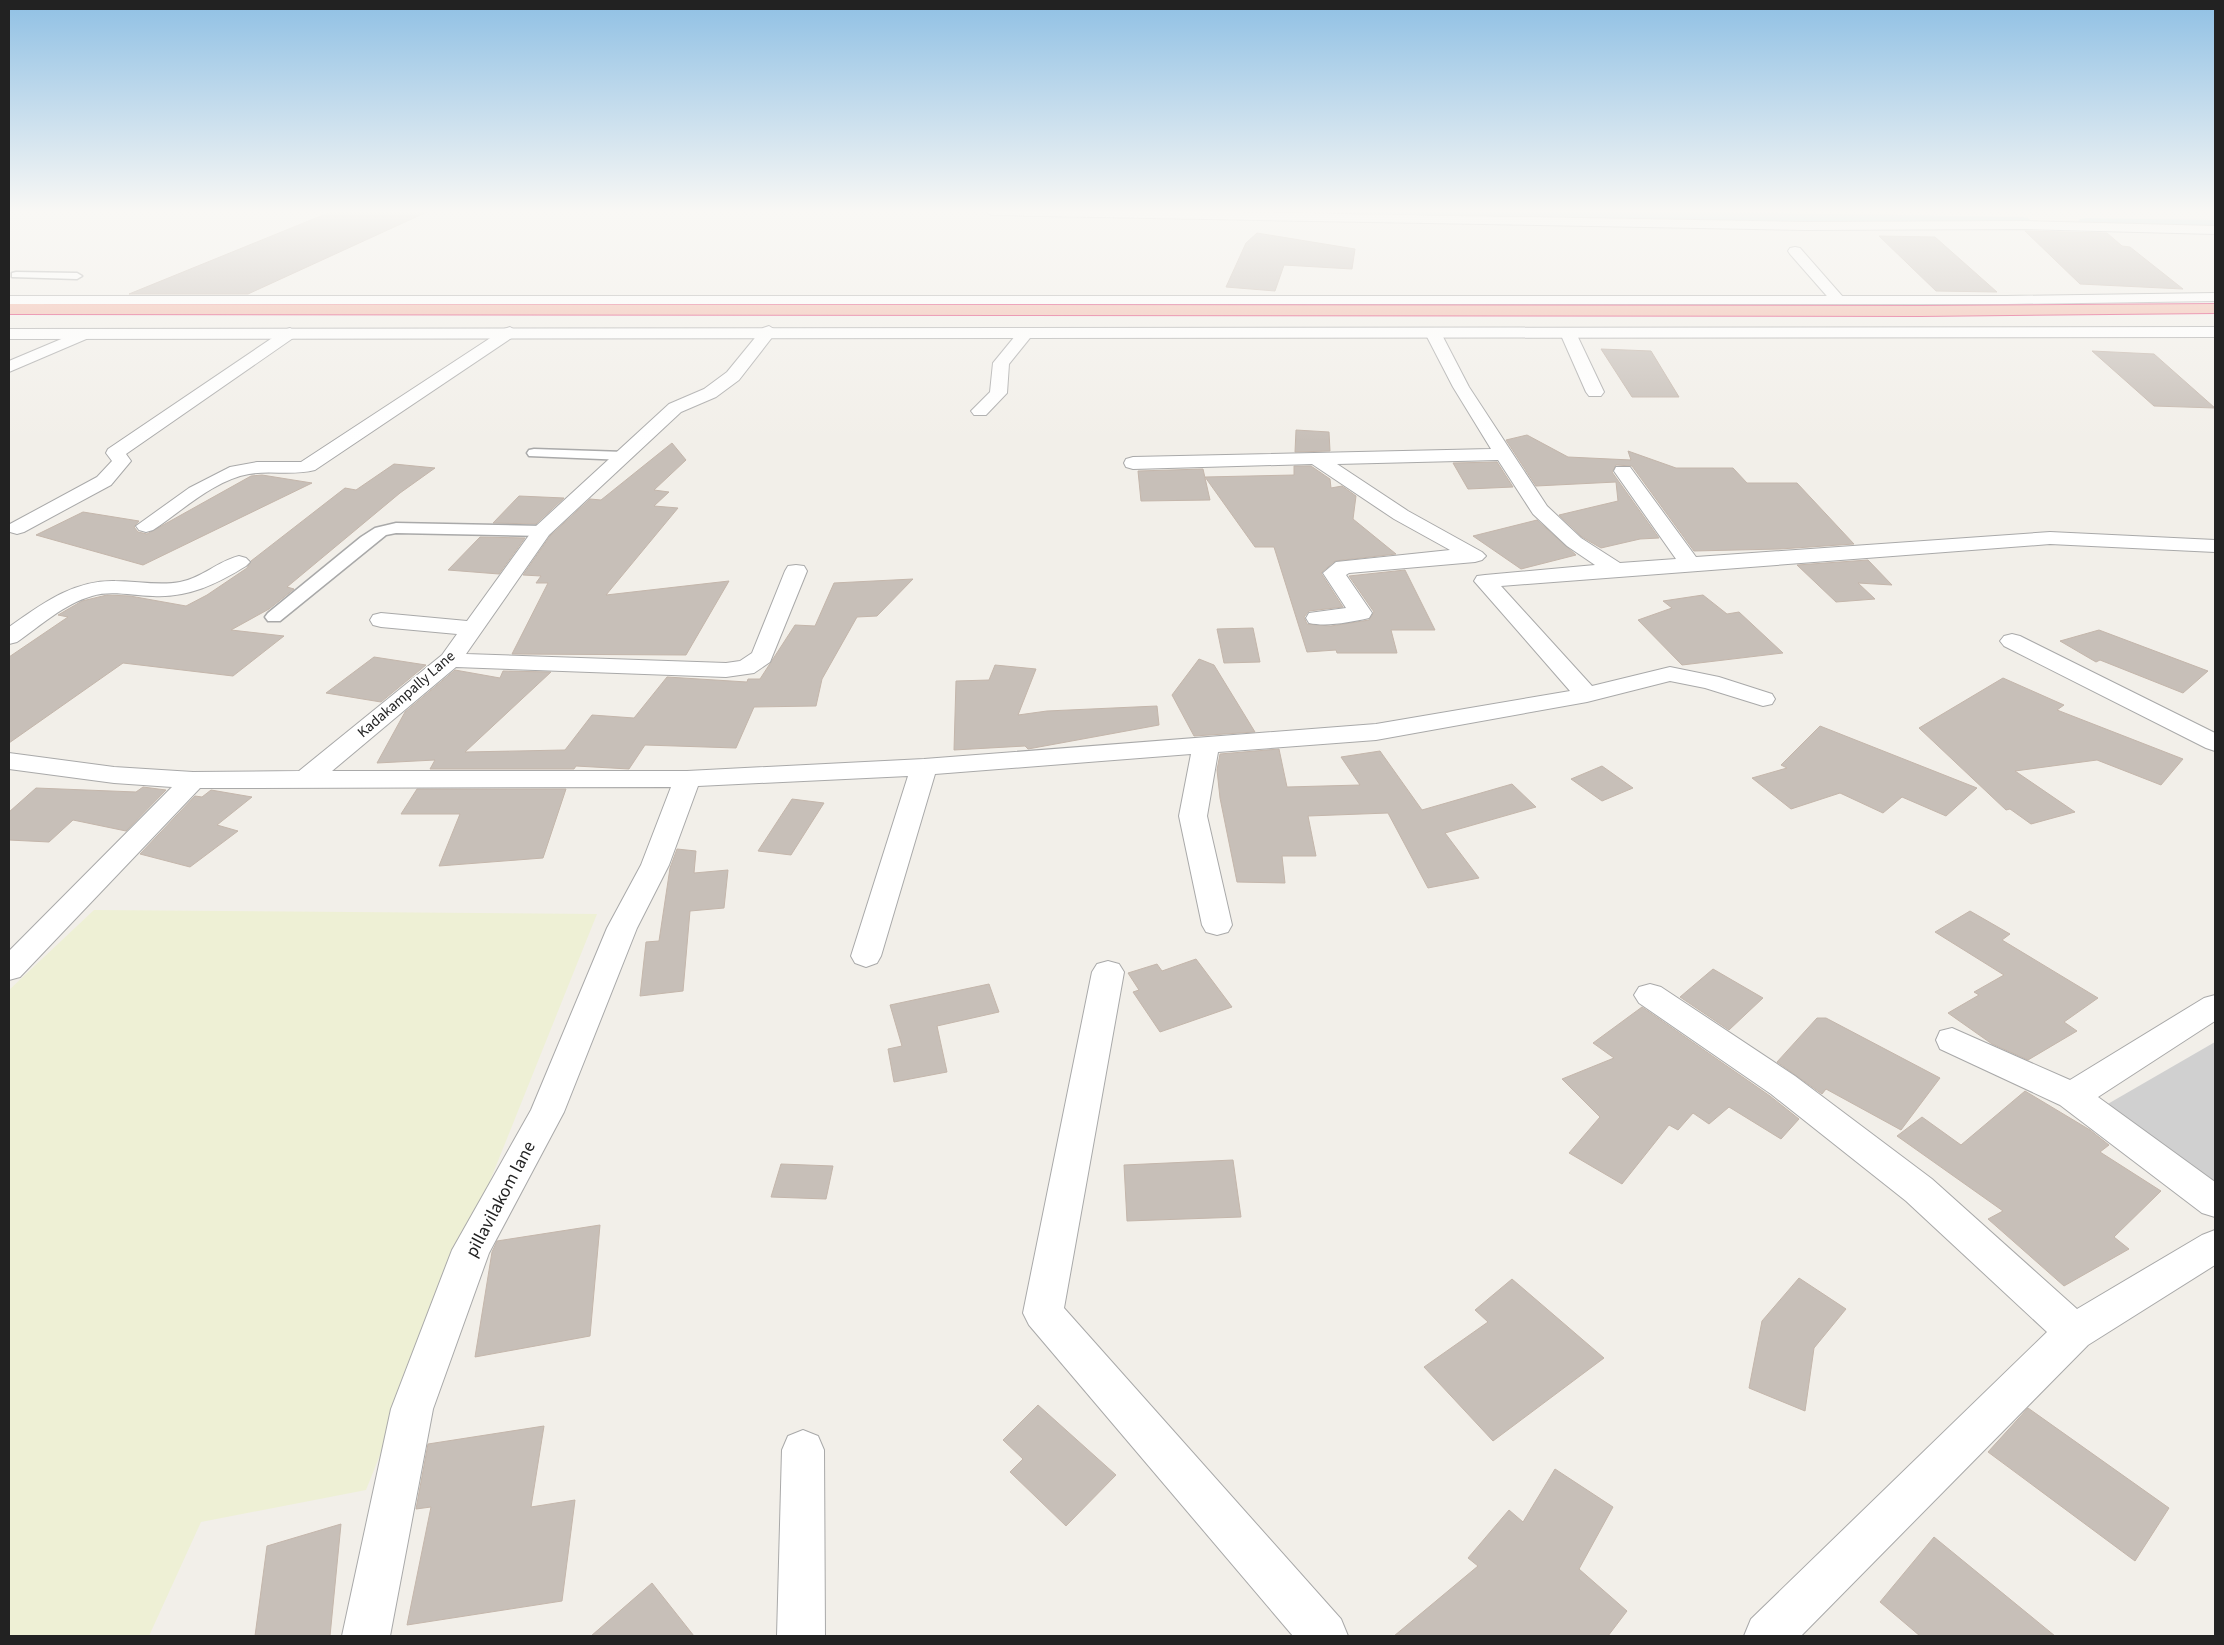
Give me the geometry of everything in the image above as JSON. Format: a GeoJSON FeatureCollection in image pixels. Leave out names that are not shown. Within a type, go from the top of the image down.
{"type":"FeatureCollection","features":[{"type":"Feature","properties":{"kind":"highway"},"geometry":{"type":"LineString","coordinates":[[9,308],[1890,311],[2215,309]]}},
{"type":"Feature","properties":{"kind":"highway"},"geometry":{"type":"LineString","coordinates":[[9,321],[1519,324],[2215,322]]}},
{"type":"Feature","properties":{"kind":"street"},"geometry":{"type":"LineString","coordinates":[[1827,288],[1838,300]]}},
{"type":"Feature","properties":{"kind":"street"},"geometry":{"type":"LineString","coordinates":[[9,300],[1838,300],[2215,297]]}},
{"type":"Feature","properties":{"kind":"street"},"geometry":{"type":"LineString","coordinates":[[146,526],[207,486],[229,475],[250,468],[288,470],[308,466],[510,332]]}},
{"type":"Feature","properties":{"kind":"street"},"geometry":{"type":"LineString","coordinates":[[9,334],[510,332],[1026,334],[2215,332]]}},
{"type":"Feature","properties":{"kind":"street","name":"Kadakampally Lane"},"geometry":{"type":"LineString","coordinates":[[306,779],[450,660],[542,531],[675,408],[710,393],[733,376],[770,332]]}},
{"type":"Feature","properties":{"kind":"street"},"geometry":{"type":"LineString","coordinates":[[17,528],[104,481],[122,461],[115,453],[290,333]]}},
{"type":"Feature","properties":{"kind":"street"},"geometry":{"type":"LineString","coordinates":[[1433,333],[1461,387],[1540,510],[1574,542],[1616,570]]}},
{"type":"Feature","properties":{"kind":"street"},"geometry":{"type":"LineString","coordinates":[[1568,333],[1595,392]]}},
{"type":"Feature","properties":{"kind":"street"},"geometry":{"type":"LineString","coordinates":[[9,367],[85,334]]}},
{"type":"Feature","properties":{"kind":"street"},"geometry":{"type":"LineString","coordinates":[[980,411],[998,393],[1001,363],[1026,334]]}},
{"type":"Feature","properties":{"kind":"street"},"geometry":{"type":"LineString","coordinates":[[1133,463],[1504,454]]}},
{"type":"Feature","properties":{"kind":"street"},"geometry":{"type":"LineString","coordinates":[[1317,459],[1401,515],[1475,556],[1485,581],[1587,695]]}},
{"type":"Feature","properties":{"kind":"street"},"geometry":{"type":"LineString","coordinates":[[1623,471],[1690,564]]}},
{"type":"Feature","properties":{"kind":"street"},"geometry":{"type":"LineString","coordinates":[[1485,581],[2050,538],[2215,546]]}},
{"type":"Feature","properties":{"kind":"street"},"geometry":{"type":"LineString","coordinates":[[1317,618],[1361,613],[1334,573],[1344,567],[1443,557],[1475,556]]}},
{"type":"Feature","properties":{"kind":"street"},"geometry":{"type":"LineString","coordinates":[[9,637],[63,602],[88,590],[118,587],[175,590],[208,579],[239,562]]}},
{"type":"Feature","properties":{"kind":"street"},"geometry":{"type":"LineString","coordinates":[[450,660],[726,670],[746,668],[762,657],[796,571]]}},
{"type":"Feature","properties":{"kind":"street"},"geometry":{"type":"LineString","coordinates":[[381,620],[472,628]]}},
{"type":"Feature","properties":{"kind":"street"},"geometry":{"type":"LineString","coordinates":[[2012,641],[2215,743]]}},
{"type":"Feature","properties":{"kind":"street"},"geometry":{"type":"LineString","coordinates":[[9,761],[114,775],[193,780],[687,779],[924,767],[1376,732],[1587,695],[1670,674],[1710,682],[1764,699]]}},
{"type":"Feature","properties":{"kind":"street"},"geometry":{"type":"LineString","coordinates":[[1206,745],[1193,816],[1217,925]]}},
{"type":"Feature","properties":{"kind":"street"},"geometry":{"type":"LineString","coordinates":[[866,956],[924,767]]}},
{"type":"Feature","properties":{"kind":"street","name":"pillavilakom lane"},"geometry":{"type":"LineString","coordinates":[[366,1636],[412,1410],[471,1250],[547,1112],[622,928],[655,865],[687,779]]}},
{"type":"Feature","properties":{"kind":"street"},"geometry":{"type":"LineString","coordinates":[[9,969],[193,780]]}},
{"type":"Feature","properties":{"kind":"street"},"geometry":{"type":"LineString","coordinates":[[1108,972],[1043,1313],[1324,1636]]}},
{"type":"Feature","properties":{"kind":"street"},"geometry":{"type":"LineString","coordinates":[[1650,995],[1783,1085],[1919,1190],[2074,1332]]}},
{"type":"Feature","properties":{"kind":"street"},"geometry":{"type":"LineString","coordinates":[[2072,1096],[2215,1006]]}},
{"type":"Feature","properties":{"kind":"street"},"geometry":{"type":"LineString","coordinates":[[1952,1040],[2072,1096],[2215,1202]]}},
{"type":"Feature","properties":{"kind":"street"},"geometry":{"type":"LineString","coordinates":[[1768,1636],[2074,1332],[2215,1246]]}},
{"type":"Feature","properties":{"kind":"street"},"geometry":{"type":"LineString","coordinates":[[801,1636],[803,1450]]}},
{"type":"Feature","properties":{"kind":"lane"},"geometry":{"type":"LineString","coordinates":[[534,453],[625,456]]}},
{"type":"Feature","properties":{"kind":"lane"},"geometry":{"type":"LineString","coordinates":[[274,617],[352,551],[381,531],[396,528],[542,531]]}},
{"type":"Feature","properties":{"kind":"shaded area"},"geometry":{"type":"Polygon","coordinates":[[[2215,1042],[2215,1183],[2106,1105],[2215,1042]]]}},
{"type":"Feature","properties":{"kind":"green space"},"geometry":{"type":"Polygon","coordinates":[[[94,910],[597,914],[366,1490],[201,1522],[149,1636],[9,1636],[9,990],[94,910]]]}},
{"type":"Feature","properties":{"kind":"building"},"geometry":{"type":"Polygon","coordinates":[[[144,288],[262,288],[248,294],[129,294],[144,288]]]}},
{"type":"Feature","properties":{"kind":"building"},"geometry":{"type":"Polygon","coordinates":[[[1235,288],[1276,288],[1275,291],[1235,288]]]}},
{"type":"Feature","properties":{"kind":"building"},"geometry":{"type":"Polygon","coordinates":[[[1933,288],[1992,288],[1997,292],[1936,291],[1933,288]]]}},
{"type":"Feature","properties":{"kind":"building"},"geometry":{"type":"Polygon","coordinates":[[[1601,349],[1651,351],[1679,397],[1632,397],[1601,349]]]}},
{"type":"Feature","properties":{"kind":"building"},"geometry":{"type":"Polygon","coordinates":[[[2092,351],[2154,354],[2215,408],[2154,406],[2092,351]]]}},
{"type":"Feature","properties":{"kind":"building"},"geometry":{"type":"Polygon","coordinates":[[[1296,430],[1329,432],[1330,451],[1295,452],[1296,430]]]}},
{"type":"Feature","properties":{"kind":"building"},"geometry":{"type":"Polygon","coordinates":[[[1527,435],[1568,457],[1631,460],[1628,451],[1676,468],[1733,468],[1747,483],[1797,483],[1854,544],[1780,549],[1694,551],[1632,466],[1616,465],[1612,472],[1659,538],[1640,539],[1601,548],[1582,537],[1559,515],[1618,501],[1616,482],[1536,486],[1506,440],[1527,435]]]}},
{"type":"Feature","properties":{"kind":"building"},"geometry":{"type":"Polygon","coordinates":[[[672,443],[686,460],[654,490],[669,492],[654,506],[678,508],[606,595],[729,581],[686,655],[512,654],[548,583],[536,583],[541,576],[523,575],[550,536],[590,499],[601,500],[672,443]]]}},
{"type":"Feature","properties":{"kind":"building"},"geometry":{"type":"Polygon","coordinates":[[[1497,462],[1513,487],[1468,489],[1453,463],[1497,462]]]}},
{"type":"Feature","properties":{"kind":"building"},"geometry":{"type":"Polygon","coordinates":[[[394,464],[435,468],[400,493],[287,587],[294,589],[269,609],[231,630],[284,636],[233,676],[123,663],[9,743],[9,657],[68,617],[58,615],[82,601],[107,595],[130,596],[186,606],[207,595],[247,568],[251,561],[345,488],[356,490],[394,464]]]}},
{"type":"Feature","properties":{"kind":"building"},"geometry":{"type":"Polygon","coordinates":[[[1294,466],[1311,466],[1330,479],[1331,488],[1342,486],[1356,496],[1353,519],[1396,554],[1335,561],[1321,573],[1343,607],[1309,611],[1304,617],[1307,624],[1331,626],[1369,620],[1374,612],[1349,576],[1405,570],[1435,630],[1391,630],[1397,653],[1337,653],[1336,650],[1307,652],[1274,547],[1255,547],[1205,477],[1294,475],[1294,466]]]}},
{"type":"Feature","properties":{"kind":"building"},"geometry":{"type":"Polygon","coordinates":[[[1203,469],[1210,500],[1141,501],[1138,471],[1203,469]]]}},
{"type":"Feature","properties":{"kind":"building"},"geometry":{"type":"Polygon","coordinates":[[[262,475],[312,483],[143,565],[36,535],[83,512],[139,521],[134,527],[138,532],[147,534],[251,476],[262,475]]]}},
{"type":"Feature","properties":{"kind":"building"},"geometry":{"type":"Polygon","coordinates":[[[519,496],[564,498],[536,524],[493,523],[519,496]]]}},
{"type":"Feature","properties":{"kind":"building"},"geometry":{"type":"Polygon","coordinates":[[[1537,520],[1576,555],[1521,569],[1473,536],[1537,520]]]}},
{"type":"Feature","properties":{"kind":"building"},"geometry":{"type":"Polygon","coordinates":[[[480,537],[525,538],[499,574],[448,570],[480,537]]]}},
{"type":"Feature","properties":{"kind":"building"},"geometry":{"type":"Polygon","coordinates":[[[1868,560],[1892,585],[1858,583],[1875,599],[1836,602],[1797,565],[1868,560]]]}},
{"type":"Feature","properties":{"kind":"building"},"geometry":{"type":"Polygon","coordinates":[[[913,579],[877,616],[857,617],[822,679],[816,706],[754,707],[736,748],[645,745],[629,769],[576,766],[574,769],[430,769],[435,760],[377,763],[405,712],[455,670],[500,678],[503,671],[551,672],[465,752],[565,750],[592,715],[634,718],[667,677],[747,682],[748,679],[760,679],[795,625],[815,626],[834,583],[913,579]]]}},
{"type":"Feature","properties":{"kind":"building"},"geometry":{"type":"Polygon","coordinates":[[[1703,595],[1727,614],[1739,612],[1783,653],[1682,665],[1638,620],[1672,608],[1663,601],[1703,595]]]}},
{"type":"Feature","properties":{"kind":"building"},"geometry":{"type":"Polygon","coordinates":[[[1253,628],[1260,662],[1224,663],[1217,629],[1253,628]]]}},
{"type":"Feature","properties":{"kind":"building"},"geometry":{"type":"Polygon","coordinates":[[[2099,630],[2208,671],[2183,693],[2100,660],[2096,662],[2060,641],[2099,630]]]}},
{"type":"Feature","properties":{"kind":"building"},"geometry":{"type":"Polygon","coordinates":[[[374,657],[426,665],[381,702],[326,693],[374,657]]]}},
{"type":"Feature","properties":{"kind":"building"},"geometry":{"type":"Polygon","coordinates":[[[1199,659],[1214,665],[1255,732],[1194,736],[1172,695],[1199,659]]]}},
{"type":"Feature","properties":{"kind":"building"},"geometry":{"type":"Polygon","coordinates":[[[995,665],[1036,669],[1018,715],[1047,711],[1157,706],[1159,725],[1028,749],[1025,746],[954,750],[956,681],[989,680],[995,665]]]}},
{"type":"Feature","properties":{"kind":"building"},"geometry":{"type":"Polygon","coordinates":[[[2003,678],[2064,705],[2057,710],[2183,759],[2161,785],[2097,760],[2015,771],[2075,812],[2031,824],[2010,809],[2006,810],[1919,728],[2003,678]]]}},
{"type":"Feature","properties":{"kind":"building"},"geometry":{"type":"Polygon","coordinates":[[[1820,726],[1977,788],[1946,816],[1902,797],[1883,813],[1840,793],[1791,809],[1752,778],[1787,768],[1781,765],[1820,726]]]}},
{"type":"Feature","properties":{"kind":"building"},"geometry":{"type":"Polygon","coordinates":[[[1279,749],[1287,787],[1360,785],[1341,757],[1380,751],[1422,810],[1512,784],[1536,807],[1445,833],[1479,878],[1428,888],[1388,813],[1308,816],[1316,856],[1282,856],[1285,883],[1237,882],[1220,798],[1217,770],[1220,754],[1279,749]]]}},
{"type":"Feature","properties":{"kind":"building"},"geometry":{"type":"Polygon","coordinates":[[[1602,766],[1633,788],[1602,801],[1571,779],[1602,766]]]}},
{"type":"Feature","properties":{"kind":"building"},"geometry":{"type":"Polygon","coordinates":[[[143,787],[166,790],[126,831],[73,820],[49,842],[9,840],[9,812],[36,788],[136,792],[143,787]]]}},
{"type":"Feature","properties":{"kind":"building"},"geometry":{"type":"Polygon","coordinates":[[[417,789],[566,789],[543,858],[439,866],[460,814],[401,814],[417,789]]]}},
{"type":"Feature","properties":{"kind":"building"},"geometry":{"type":"Polygon","coordinates":[[[211,790],[252,797],[217,825],[238,831],[190,867],[140,854],[195,796],[202,797],[211,790]]]}},
{"type":"Feature","properties":{"kind":"building"},"geometry":{"type":"Polygon","coordinates":[[[792,799],[824,803],[791,855],[758,851],[792,799]]]}},
{"type":"Feature","properties":{"kind":"building"},"geometry":{"type":"Polygon","coordinates":[[[677,849],[696,851],[694,873],[728,870],[724,908],[690,911],[683,991],[640,996],[646,942],[659,941],[670,868],[677,849]]]}},
{"type":"Feature","properties":{"kind":"building"},"geometry":{"type":"Polygon","coordinates":[[[1970,911],[2010,934],[2002,940],[2098,998],[2064,1022],[2077,1031],[2028,1060],[1992,1044],[1948,1013],[1979,995],[1974,992],[2004,975],[1935,932],[1970,911]]]}},
{"type":"Feature","properties":{"kind":"building"},"geometry":{"type":"Polygon","coordinates":[[[1196,959],[1232,1007],[1160,1032],[1133,992],[1139,990],[1128,973],[1157,964],[1162,971],[1196,959]]]}},
{"type":"Feature","properties":{"kind":"building"},"geometry":{"type":"Polygon","coordinates":[[[1713,969],[1763,998],[1729,1030],[1680,997],[1713,969]]]}},
{"type":"Feature","properties":{"kind":"building"},"geometry":{"type":"Polygon","coordinates":[[[989,984],[999,1012],[937,1026],[947,1072],[894,1082],[888,1049],[902,1046],[890,1005],[989,984]]]}},
{"type":"Feature","properties":{"kind":"building"},"geometry":{"type":"Polygon","coordinates":[[[1642,1007],[1770,1096],[1799,1119],[1781,1139],[1729,1107],[1709,1124],[1693,1113],[1678,1130],[1669,1125],[1622,1184],[1569,1153],[1600,1117],[1562,1079],[1614,1058],[1593,1043],[1642,1007]]]}},
{"type":"Feature","properties":{"kind":"building"},"geometry":{"type":"Polygon","coordinates":[[[1817,1018],[1826,1018],[1940,1078],[1901,1130],[1826,1089],[1822,1094],[1777,1062],[1817,1018]]]}},
{"type":"Feature","properties":{"kind":"building"},"geometry":{"type":"Polygon","coordinates":[[[2025,1091],[2090,1130],[2109,1145],[2100,1152],[2161,1191],[2114,1237],[2129,1249],[2064,1286],[1988,1219],[2003,1211],[1897,1136],[1922,1117],[1961,1145],[2025,1091]]]}},
{"type":"Feature","properties":{"kind":"building"},"geometry":{"type":"Polygon","coordinates":[[[1233,1160],[1241,1217],[1127,1221],[1124,1165],[1233,1160]]]}},
{"type":"Feature","properties":{"kind":"building"},"geometry":{"type":"Polygon","coordinates":[[[781,1164],[833,1166],[826,1199],[771,1197],[781,1164]]]}},
{"type":"Feature","properties":{"kind":"building"},"geometry":{"type":"Polygon","coordinates":[[[600,1225],[590,1336],[475,1357],[492,1252],[497,1241],[600,1225]]]}},
{"type":"Feature","properties":{"kind":"building"},"geometry":{"type":"Polygon","coordinates":[[[1799,1278],[1846,1309],[1814,1348],[1805,1411],[1749,1388],[1762,1321],[1799,1278]]]}},
{"type":"Feature","properties":{"kind":"building"},"geometry":{"type":"Polygon","coordinates":[[[1512,1279],[1604,1358],[1493,1441],[1424,1367],[1488,1322],[1475,1310],[1512,1279]]]}},
{"type":"Feature","properties":{"kind":"building"},"geometry":{"type":"Polygon","coordinates":[[[1038,1405],[1116,1475],[1066,1526],[1010,1472],[1023,1459],[1003,1440],[1038,1405]]]}},
{"type":"Feature","properties":{"kind":"building"},"geometry":{"type":"Polygon","coordinates":[[[2028,1408],[2169,1508],[2135,1561],[1988,1452],[2028,1408]]]}},
{"type":"Feature","properties":{"kind":"building"},"geometry":{"type":"Polygon","coordinates":[[[544,1426],[531,1507],[575,1500],[562,1601],[407,1625],[431,1507],[416,1509],[428,1444],[544,1426]]]}},
{"type":"Feature","properties":{"kind":"building"},"geometry":{"type":"Polygon","coordinates":[[[1555,1469],[1613,1507],[1579,1569],[1627,1611],[1608,1636],[1394,1636],[1478,1566],[1468,1558],[1509,1510],[1523,1522],[1555,1469]]]}},
{"type":"Feature","properties":{"kind":"building"},"geometry":{"type":"Polygon","coordinates":[[[341,1524],[330,1636],[255,1636],[267,1546],[341,1524]]]}},
{"type":"Feature","properties":{"kind":"building"},"geometry":{"type":"Polygon","coordinates":[[[1934,1537],[2055,1636],[1920,1636],[1880,1602],[1934,1537]]]}},
{"type":"Feature","properties":{"kind":"building"},"geometry":{"type":"Polygon","coordinates":[[[652,1583],[694,1636],[591,1636],[652,1583]]]}}]}
